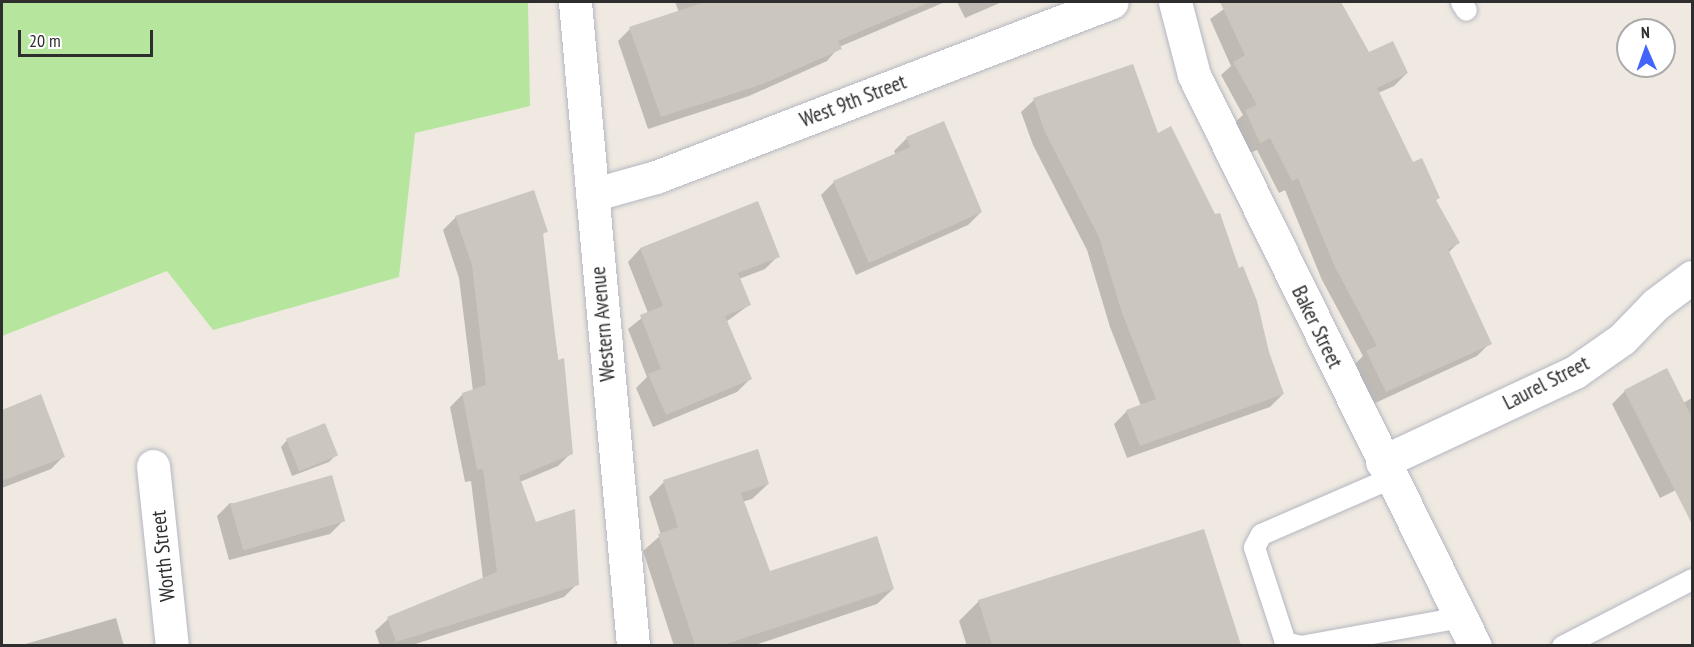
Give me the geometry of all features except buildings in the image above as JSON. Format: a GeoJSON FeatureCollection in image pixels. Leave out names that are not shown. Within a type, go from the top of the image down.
{"type":"FeatureCollection","features":[{"type":"Feature","properties":{"kind":"street","name":"Western Avenue"},"geometry":{"type":"LineString","coordinates":[[575,2],[633,645]]}},
{"type":"Feature","properties":{"kind":"street","name":"West 9th Street"},"geometry":{"type":"LineString","coordinates":[[592,195],[656,177],[1112,2]]}},
{"type":"Feature","properties":{"kind":"street","name":"Baker Street"},"geometry":{"type":"LineString","coordinates":[[1176,2],[1194,75],[1386,470],[1468,632]]}},
{"type":"Feature","properties":{"kind":"street","name":"Laurel Street"},"geometry":{"type":"LineString","coordinates":[[1386,470],[1575,372],[1622,339],[1656,304],[1692,277]]}},
{"type":"Feature","properties":{"kind":"street","name":"Worth Street"},"geometry":{"type":"LineString","coordinates":[[153,466],[172,645]]}},
{"type":"Feature","properties":{"kind":"lane"},"geometry":{"type":"LineString","coordinates":[[1386,470],[1262,534],[1254,547],[1285,642],[1300,645],[1468,632]]}},
{"type":"Feature","properties":{"kind":"lane"},"geometry":{"type":"LineString","coordinates":[[1562,645],[1692,579]]}},
{"type":"Feature","properties":{"kind":"green space"},"geometry":{"type":"Polygon","coordinates":[[[2,2],[528,2],[530,106],[415,133],[399,277],[213,330],[167,271],[2,336],[2,2]]]}}]}
